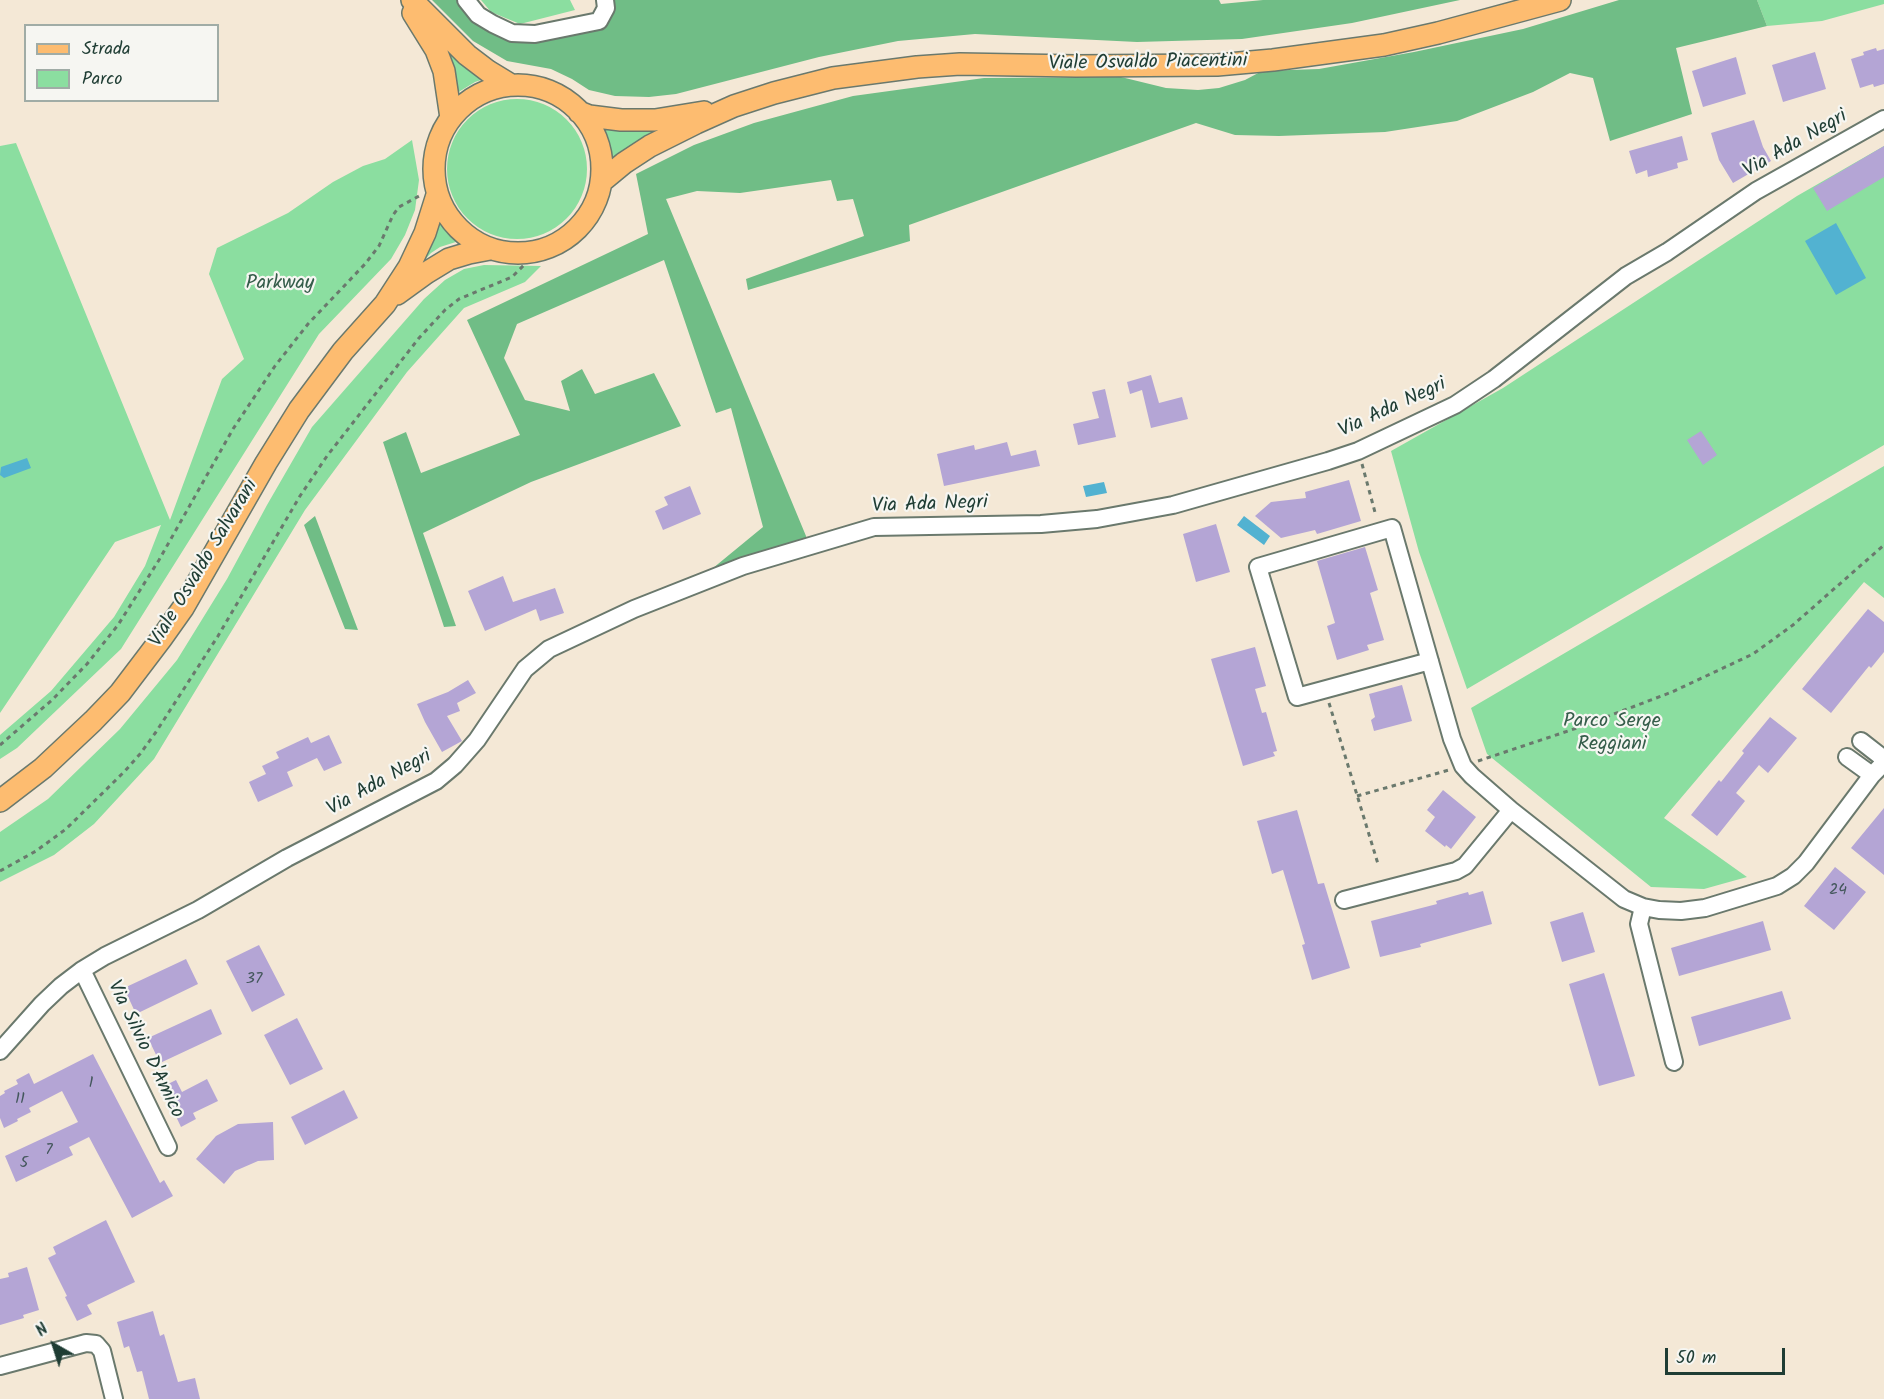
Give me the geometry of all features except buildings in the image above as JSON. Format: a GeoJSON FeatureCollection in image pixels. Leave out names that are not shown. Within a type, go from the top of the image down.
{"type":"FeatureCollection","features":[{"type":"Feature","properties":{"kind":"main road"},"geometry":{"type":"LineString","coordinates":[[404,0],[436,50],[444,71],[451,118]]}},
{"type":"Feature","properties":{"kind":"main road","name":"Viale Osvaldo Piacentini"},"geometry":{"type":"LineString","coordinates":[[412,0],[467,55],[511,85]]}},
{"type":"Feature","properties":{"kind":"main road","name":"Viale Osvaldo Piacentini"},"geometry":{"type":"LineString","coordinates":[[601,183],[624,163],[650,146],[734,106],[833,78],[960,64],[1216,65],[1273,60],[1384,45],[1560,0]]}},
{"type":"Feature","properties":{"kind":"main road","name":"Viale Osvaldo Piacentini"},"geometry":{"type":"LineString","coordinates":[[511,85],[542,88],[562,98],[579,112],[588,122],[599,145],[602,164],[597,198],[590,212],[575,230],[556,244],[526,253],[508,253],[490,249],[472,241],[457,228],[445,213],[436,191],[433,170],[435,151],[441,134],[451,118],[463,105],[478,95],[494,88],[511,85]]}},
{"type":"Feature","properties":{"kind":"main road","name":"Viale Osvaldo Piacentini"},"geometry":{"type":"LineString","coordinates":[[579,112],[589,116],[621,120],[655,120],[734,106]]}},
{"type":"Feature","properties":{"kind":"main road","name":"Viale Osvaldo Salvarani"},"geometry":{"type":"LineString","coordinates":[[0,801],[67,747],[120,693],[183,608],[299,410],[343,351],[385,304],[409,267],[425,233],[436,191]]}},
{"type":"Feature","properties":{"kind":"main road","name":"Viale Osvaldo Salvarani"},"geometry":{"type":"LineString","coordinates":[[385,304],[449,259],[490,249]]}},
{"type":"Feature","properties":{"kind":"street"},"geometry":{"type":"LineString","coordinates":[[466,0],[478,15],[493,24],[512,33],[535,34],[599,21],[606,8],[605,0]]}},
{"type":"Feature","properties":{"kind":"street","name":"Via Ada Negri"},"geometry":{"type":"LineString","coordinates":[[0,1051],[42,1004],[81,970],[198,910],[287,858],[436,781],[455,765],[477,740],[525,669],[549,649],[634,609],[743,566],[874,527],[1041,524],[1097,519],[1173,505],[1358,451],[1455,405],[1494,380],[1626,276],[1667,252],[1756,191],[1884,119]]}},
{"type":"Feature","properties":{"kind":"street"},"geometry":{"type":"LineString","coordinates":[[1430,661],[1298,697],[1258,567],[1392,528],[1430,661],[1452,739],[1464,766],[1511,810],[1624,899],[1643,907],[1681,911],[1705,908],[1777,886],[1806,864],[1880,766]]}},
{"type":"Feature","properties":{"kind":"street"},"geometry":{"type":"LineString","coordinates":[[1861,741],[1880,766]]}},
{"type":"Feature","properties":{"kind":"street"},"geometry":{"type":"LineString","coordinates":[[1847,757],[1880,766]]}},
{"type":"Feature","properties":{"kind":"street"},"geometry":{"type":"LineString","coordinates":[[1344,900],[1456,871],[1465,866],[1511,810]]}},
{"type":"Feature","properties":{"kind":"street"},"geometry":{"type":"LineString","coordinates":[[1643,907],[1639,924],[1674,1062]]}},
{"type":"Feature","properties":{"kind":"street","name":"Via Silvio D'Amico"},"geometry":{"type":"LineString","coordinates":[[81,970],[168,1147]]}},
{"type":"Feature","properties":{"kind":"street"},"geometry":{"type":"LineString","coordinates":[[0,1366],[86,1344],[96,1344],[102,1351],[114,1399]]}},
{"type":"Feature","properties":{"kind":"path"},"geometry":{"type":"LineString","coordinates":[[0,745],[52,700],[87,664],[118,625],[159,560],[233,429],[275,366],[308,324],[365,264],[379,246],[399,207],[406,202],[436,191]]}},
{"type":"Feature","properties":{"kind":"path"},"geometry":{"type":"LineString","coordinates":[[0,871],[36,851],[66,829],[140,754],[218,636],[300,496],[327,456],[419,338],[446,310],[459,298],[512,277],[526,263],[526,253]]}},
{"type":"Feature","properties":{"kind":"path"},"geometry":{"type":"LineString","coordinates":[[1358,451],[1381,531]]}},
{"type":"Feature","properties":{"kind":"path"},"geometry":{"type":"LineString","coordinates":[[1357,796],[1464,766],[1577,728],[1672,692],[1753,654],[1793,625],[1884,544]]}},
{"type":"Feature","properties":{"kind":"path"},"geometry":{"type":"LineString","coordinates":[[1325,689],[1378,864]]}},
{"type":"Feature","properties":{"kind":"green space"},"geometry":{"type":"Polygon","coordinates":[[[432,0],[466,0],[512,33],[599,21],[604,0],[1219,0],[1221,4],[1263,0],[1460,0],[1352,23],[1242,39],[1137,42],[975,34],[898,41],[819,57],[676,94],[649,97],[615,96],[589,90],[551,69],[507,61],[473,41],[432,0]]]}},
{"type":"Feature","properties":{"kind":"green space"},"geometry":{"type":"Polygon","coordinates":[[[481,0],[570,0],[575,10],[520,24],[491,12],[481,0]]]}},
{"type":"Feature","properties":{"kind":"green space"},"geometry":{"type":"Polygon","coordinates":[[[1619,0],[1757,0],[1767,26],[1676,48],[1692,114],[1610,141],[1593,78],[1570,73],[1533,92],[1457,121],[1385,132],[1279,136],[1235,135],[1196,123],[909,225],[910,241],[748,290],[746,279],[864,236],[853,199],[837,201],[831,180],[740,193],[697,191],[666,199],[806,536],[808,546],[690,587],[763,527],[731,408],[716,413],[664,260],[517,324],[504,358],[525,400],[570,411],[561,381],[582,369],[595,394],[654,373],[681,426],[531,482],[423,533],[456,626],[444,627],[383,442],[406,432],[421,473],[520,435],[467,320],[648,234],[636,174],[694,145],[754,123],[853,96],[984,78],[1121,77],[1166,88],[1198,90],[1219,88],[1245,80],[1262,71],[1319,69],[1523,29],[1619,0]]]}},
{"type":"Feature","properties":{"kind":"green space"},"geometry":{"type":"Polygon","coordinates":[[[1757,0],[1884,0],[1884,4],[1822,21],[1767,26],[1757,0]]]}},
{"type":"Feature","properties":{"kind":"green space"},"geometry":{"type":"Polygon","coordinates":[[[434,31],[484,79],[457,93],[452,65],[434,31]]]}},
{"type":"Feature","properties":{"kind":"green space"},"geometry":{"type":"Polygon","coordinates":[[[517,99],[544,104],[567,119],[582,142],[587,169],[582,196],[567,219],[544,234],[517,239],[490,234],[467,219],[452,196],[447,169],[452,142],[467,119],[490,104],[517,99]]]}},
{"type":"Feature","properties":{"kind":"green space"},"geometry":{"type":"Polygon","coordinates":[[[682,123],[635,143],[611,160],[609,142],[601,126],[682,123]]]}},
{"type":"Feature","properties":{"kind":"green space","name":"Parkway"},"geometry":{"type":"Polygon","coordinates":[[[412,140],[419,180],[415,210],[405,235],[391,259],[319,334],[121,649],[17,748],[0,759],[0,735],[51,691],[114,617],[145,566],[161,525],[115,542],[0,713],[0,146],[16,143],[170,520],[222,379],[244,359],[209,274],[217,248],[288,213],[333,182],[363,166],[385,159],[412,140]]]}},
{"type":"Feature","properties":{"kind":"green space"},"geometry":{"type":"Polygon","coordinates":[[[1884,146],[1884,445],[1467,689],[1419,552],[1391,451],[1503,388],[1797,196],[1884,146]]]}},
{"type":"Feature","properties":{"kind":"green space"},"geometry":{"type":"Polygon","coordinates":[[[438,221],[459,241],[440,247],[421,264],[432,244],[438,221]]]}},
{"type":"Feature","properties":{"kind":"green space"},"geometry":{"type":"Polygon","coordinates":[[[484,265],[541,266],[525,282],[464,308],[407,372],[305,510],[154,759],[94,824],[54,855],[0,882],[0,832],[48,799],[120,729],[177,660],[227,579],[312,427],[424,299],[445,280],[464,269],[484,265]]]}},
{"type":"Feature","properties":{"kind":"green space","name":"Parco Serge Reggiani"},"geometry":{"type":"Polygon","coordinates":[[[1884,466],[1884,598],[1864,582],[1664,818],[1747,877],[1704,889],[1651,887],[1487,754],[1471,708],[1884,466]]]}},
{"type":"Feature","properties":{"kind":"green space"},"geometry":{"type":"Polygon","coordinates":[[[315,516],[358,630],[345,629],[304,525],[315,516]]]}},
{"type":"Feature","properties":{"kind":"water"},"geometry":{"type":"Polygon","coordinates":[[[1836,223],[1866,278],[1836,295],[1805,241],[1836,223]]]}},
{"type":"Feature","properties":{"kind":"water"},"geometry":{"type":"Polygon","coordinates":[[[27,458],[31,468],[4,478],[0,475],[1,467],[27,458]]]}},
{"type":"Feature","properties":{"kind":"water"},"geometry":{"type":"Polygon","coordinates":[[[1104,482],[1107,493],[1086,497],[1083,486],[1104,482]]]}},
{"type":"Feature","properties":{"kind":"water"},"geometry":{"type":"Polygon","coordinates":[[[1244,516],[1270,536],[1264,545],[1237,525],[1244,516]]]}}]}
